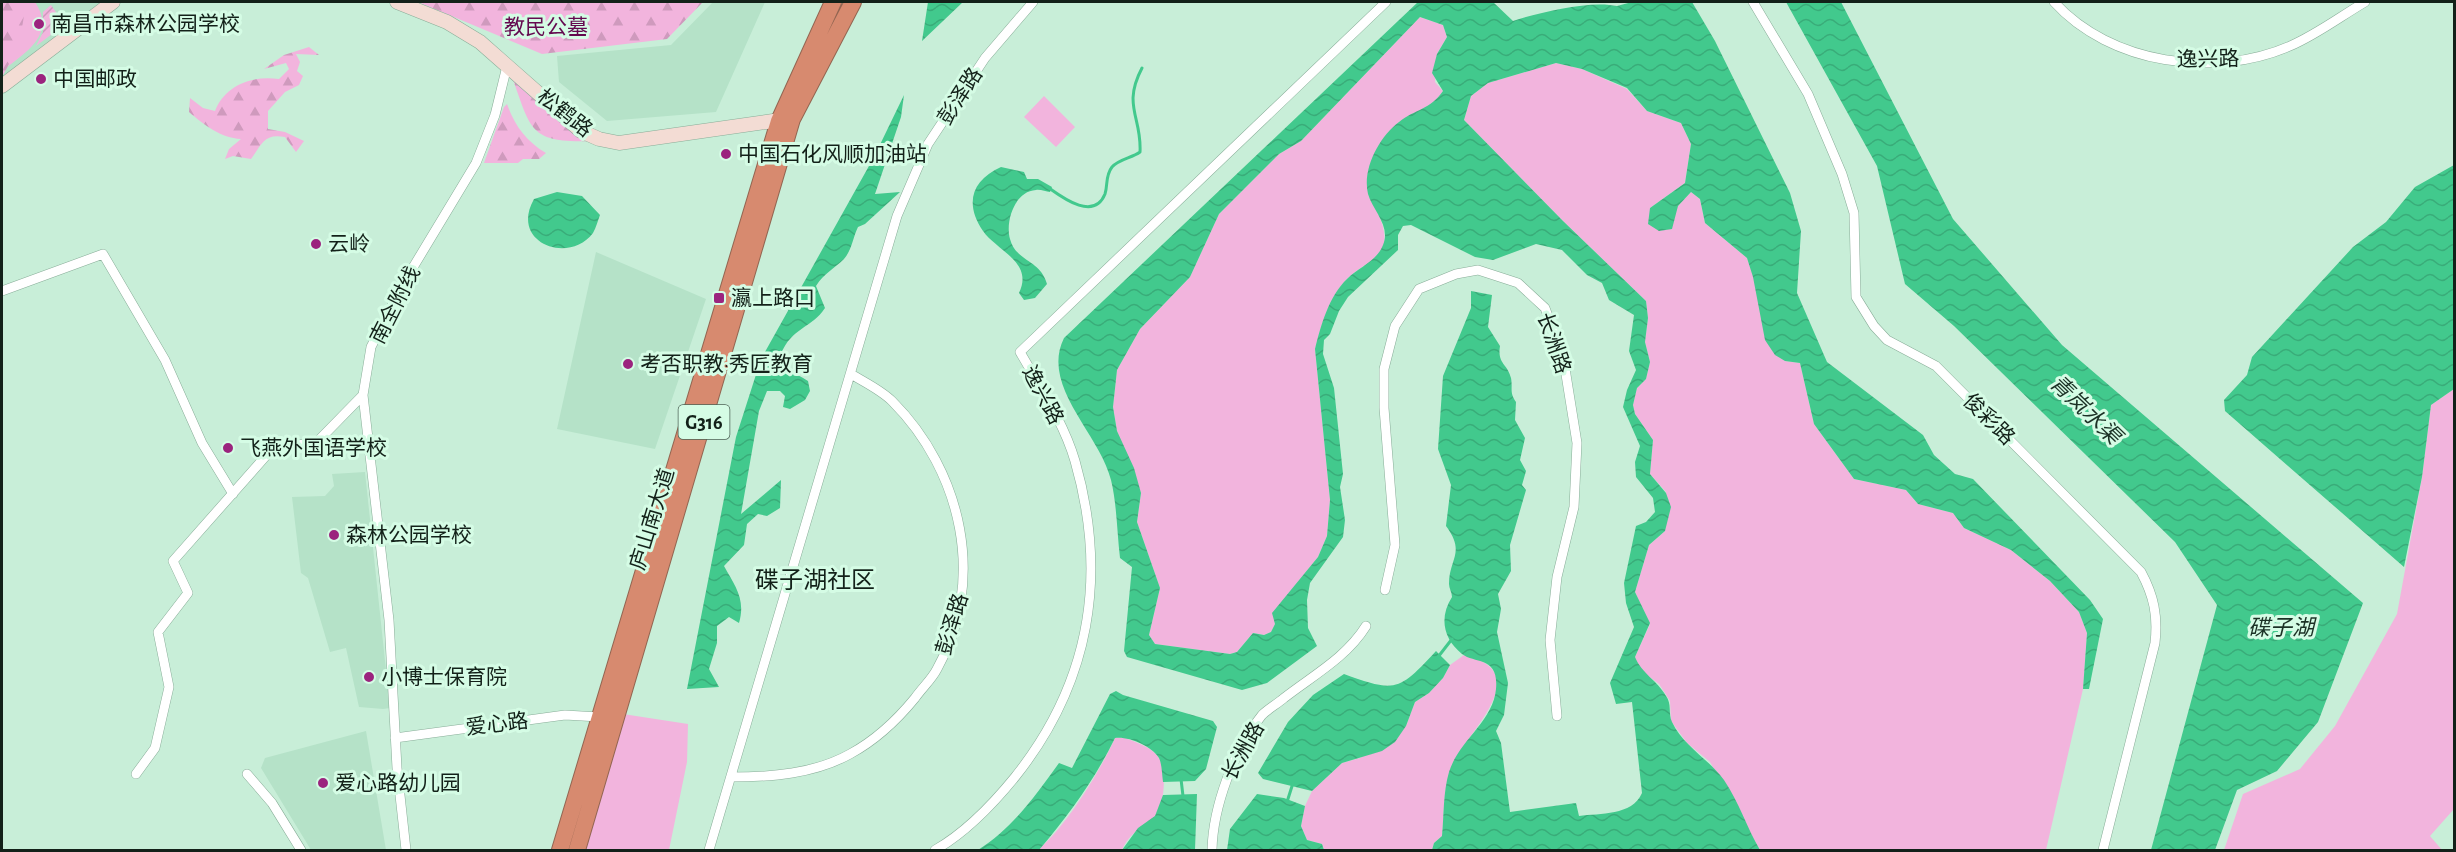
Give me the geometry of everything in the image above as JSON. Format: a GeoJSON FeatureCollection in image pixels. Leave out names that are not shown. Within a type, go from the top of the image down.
{"type":"FeatureCollection","features":[{"type":"Feature","properties":{"kind":"highway","name":"庐山南大道"},"geometry":{"type":"LineString","coordinates":[[560,850],[599,717],[786,120],[832,2]]}},
{"type":"Feature","properties":{"kind":"highway","name":"庐山南大道"},"geometry":{"type":"LineString","coordinates":[[577,850],[786,120],[854,2]]}},
{"type":"Feature","properties":{"kind":"main road"},"geometry":{"type":"LineString","coordinates":[[2,86],[113,2]]}},
{"type":"Feature","properties":{"kind":"main road","name":"松鹤路"},"geometry":{"type":"LineString","coordinates":[[398,2],[447,22],[480,42],[581,131],[599,140],[619,144],[786,120]]}},
{"type":"Feature","properties":{"kind":"street","name":"彭泽路"},"geometry":{"type":"LineString","coordinates":[[709,850],[897,216],[928,144],[985,58],[1033,2]]}},
{"type":"Feature","properties":{"kind":"street","name":"逸兴路"},"geometry":{"type":"LineString","coordinates":[[935,850],[946,844],[998,798],[1032,756],[1064,700],[1080,659],[1092,582],[1085,508],[1075,460],[1054,413],[1020,352],[1386,2]]}},
{"type":"Feature","properties":{"kind":"street","name":"俊彩路"},"geometry":{"type":"LineString","coordinates":[[1754,2],[1808,94],[1842,174],[1854,213],[1856,297],[1874,326],[1887,340],[1936,366],[2141,572],[2151,589],[2158,619],[2155,643],[2103,850]]}},
{"type":"Feature","properties":{"kind":"street","name":"逸兴路"},"geometry":{"type":"LineString","coordinates":[[2054,2],[2070,18],[2130,52],[2175,61],[2238,61],[2290,46],[2365,2]]}},
{"type":"Feature","properties":{"kind":"street","name":"南全附线"},"geometry":{"type":"LineString","coordinates":[[406,850],[395,738],[389,620],[363,395],[372,347],[403,284],[476,163],[495,115],[507,66]]}},
{"type":"Feature","properties":{"kind":"street"},"geometry":{"type":"LineString","coordinates":[[2,291],[103,254],[165,360],[202,443],[233,494]]}},
{"type":"Feature","properties":{"kind":"street","name":"长洲路"},"geometry":{"type":"LineString","coordinates":[[1386,590],[1395,545],[1384,408],[1384,369],[1395,326],[1419,290],[1456,274],[1478,270],[1518,283],[1545,308],[1563,356],[1577,443],[1574,507],[1557,577],[1550,640],[1557,716]]}},
{"type":"Feature","properties":{"kind":"street","name":"彭泽路"},"geometry":{"type":"LineString","coordinates":[[731,777],[772,777],[817,768],[849,755],[882,734],[937,670],[955,627],[964,582],[963,541],[952,493],[931,452],[891,399],[850,374]]}},
{"type":"Feature","properties":{"kind":"street"},"geometry":{"type":"LineString","coordinates":[[136,774],[155,748],[169,687],[158,632],[188,593],[173,561],[272,448],[317,442],[363,395]]}},
{"type":"Feature","properties":{"kind":"street","name":"长洲路"},"geometry":{"type":"LineString","coordinates":[[1212,850],[1212,832],[1227,778],[1263,715],[1328,667],[1349,648],[1366,626]]}},
{"type":"Feature","properties":{"kind":"street","name":"爱心路"},"geometry":{"type":"LineString","coordinates":[[395,738],[565,715],[599,717]]}},
{"type":"Feature","properties":{"kind":"street"},"geometry":{"type":"LineString","coordinates":[[247,774],[272,803],[300,850]]}},
{"type":"Feature","properties":{"kind":"shaded area","name":"南昌市森林公园学校"},"geometry":{"type":"Polygon","coordinates":[[[2,2],[105,2],[2,79],[2,2]]]}},
{"type":"Feature","properties":{"kind":"shaded area"},"geometry":{"type":"Polygon","coordinates":[[[713,2],[765,2],[716,112],[607,121],[559,82],[557,56],[671,45],[713,2]]]}},
{"type":"Feature","properties":{"kind":"shaded area","name":"考否职教·秀匠教育"},"geometry":{"type":"Polygon","coordinates":[[[596,252],[706,299],[655,449],[557,429],[596,252]]]}},
{"type":"Feature","properties":{"kind":"shaded area","name":"森林公园学校"},"geometry":{"type":"Polygon","coordinates":[[[365,472],[390,708],[383,709],[359,707],[346,648],[330,652],[308,578],[301,573],[292,497],[325,496],[334,486],[332,474],[365,472]]]}},
{"type":"Feature","properties":{"kind":"shaded area","name":"爱心路幼儿园"},"geometry":{"type":"Polygon","coordinates":[[[366,731],[386,850],[311,850],[261,768],[265,758],[366,731]]]}},
{"type":"Feature","properties":{"kind":"green space"},"geometry":{"type":"Polygon","coordinates":[[[2,2],[35,2],[41,14],[42,24],[35,42],[2,71],[2,2]]]}},
{"type":"Feature","properties":{"kind":"green space"},"geometry":{"type":"Polygon","coordinates":[[[2,2],[23,2],[24,10],[18,40],[2,77],[2,2]]]}},
{"type":"Feature","properties":{"kind":"green space","name":"教民公墓"},"geometry":{"type":"Polygon","coordinates":[[[418,2],[703,2],[667,39],[542,54],[418,2]]]}},
{"type":"Feature","properties":{"kind":"green space"},"geometry":{"type":"Polygon","coordinates":[[[51,5],[62,21],[75,12],[80,13],[36,46],[43,32],[43,12],[51,5]]]}},
{"type":"Feature","properties":{"kind":"green space"},"geometry":{"type":"Polygon","coordinates":[[[1420,17],[1443,25],[1447,37],[1437,54],[1435,82],[1443,91],[1435,103],[1399,122],[1368,194],[1383,226],[1384,243],[1375,258],[1352,274],[1339,288],[1326,313],[1315,349],[1330,500],[1327,536],[1318,557],[1273,613],[1275,624],[1271,632],[1264,635],[1253,633],[1237,652],[1230,654],[1155,644],[1149,635],[1160,588],[1137,522],[1141,493],[1117,431],[1113,407],[1117,370],[1140,329],[1190,277],[1219,214],[1279,154],[1301,141],[1420,17]]]}},
{"type":"Feature","properties":{"kind":"green space"},"geometry":{"type":"Polygon","coordinates":[[[309,47],[319,55],[296,54],[300,62],[297,71],[303,76],[299,85],[285,92],[268,111],[268,129],[285,132],[304,141],[296,152],[285,137],[278,136],[264,141],[251,159],[233,156],[225,159],[229,149],[241,139],[220,133],[195,117],[189,112],[190,98],[203,108],[215,111],[226,94],[241,84],[259,79],[279,79],[289,69],[286,63],[264,69],[284,55],[309,47]]]}},
{"type":"Feature","properties":{"kind":"green space"},"geometry":{"type":"Polygon","coordinates":[[[1556,63],[1582,69],[1627,89],[1647,111],[1681,123],[1691,144],[1685,183],[1650,208],[1678,206],[1691,192],[1700,199],[1705,223],[1747,258],[1785,361],[1800,363],[1814,424],[1854,479],[1906,490],[1918,504],[1953,513],[1964,528],[2011,550],[2050,581],[2079,612],[2087,633],[2083,689],[2046,850],[1760,850],[1710,762],[1687,743],[1671,721],[1670,701],[1659,684],[1640,670],[1635,657],[1650,624],[1635,592],[1649,545],[1665,531],[1666,492],[1650,474],[1653,440],[1635,414],[1633,405],[1637,388],[1646,379],[1650,362],[1645,342],[1648,318],[1646,301],[1563,221],[1464,120],[1471,96],[1488,83],[1556,63]]]}},
{"type":"Feature","properties":{"kind":"green space"},"geometry":{"type":"Polygon","coordinates":[[[512,77],[590,141],[555,139],[535,129],[529,121],[512,77]]]}},
{"type":"Feature","properties":{"kind":"green space"},"geometry":{"type":"Polygon","coordinates":[[[1044,96],[1075,127],[1056,147],[1024,117],[1044,96]]]}},
{"type":"Feature","properties":{"kind":"green space"},"geometry":{"type":"Polygon","coordinates":[[[507,104],[522,132],[546,153],[539,159],[523,159],[518,163],[484,163],[507,104]]]}},
{"type":"Feature","properties":{"kind":"green space"},"geometry":{"type":"Polygon","coordinates":[[[2454,389],[2454,809],[2430,836],[2442,850],[2224,850],[2243,794],[2300,769],[2335,726],[2397,614],[2422,477],[2431,405],[2454,389]]]}},
{"type":"Feature","properties":{"kind":"green space"},"geometry":{"type":"Polygon","coordinates":[[[1464,655],[1486,664],[1496,676],[1496,690],[1490,707],[1450,771],[1445,795],[1442,836],[1434,843],[1432,850],[1324,850],[1322,844],[1307,840],[1301,826],[1305,806],[1312,791],[1342,763],[1360,758],[1406,726],[1415,702],[1429,693],[1443,678],[1450,665],[1464,655]]]}},
{"type":"Feature","properties":{"kind":"green space"},"geometry":{"type":"Polygon","coordinates":[[[623,714],[688,724],[687,762],[669,850],[583,850],[623,714]]]}},
{"type":"Feature","properties":{"kind":"green space"},"geometry":{"type":"Polygon","coordinates":[[[1123,737],[1152,751],[1162,764],[1163,797],[1158,812],[1132,835],[1122,850],[1038,850],[1060,827],[1081,798],[1115,738],[1123,737]]]}},
{"type":"Feature","properties":{"kind":"water"},"geometry":{"type":"Polygon","coordinates":[[[928,2],[963,2],[922,41],[928,2]]]}},
{"type":"Feature","properties":{"kind":"water"},"geometry":{"type":"Polygon","coordinates":[[[1418,2],[1493,2],[1513,21],[1580,6],[1617,6],[1632,2],[1692,2],[1715,41],[1790,193],[1801,231],[1797,293],[1827,362],[1923,435],[1934,455],[1955,474],[1973,479],[2090,600],[2103,619],[2089,689],[2083,689],[2087,633],[2079,612],[2050,581],[2011,550],[1964,528],[1953,513],[1918,504],[1906,490],[1854,479],[1814,424],[1800,363],[1785,361],[1775,355],[1765,340],[1747,258],[1705,223],[1700,199],[1691,192],[1678,206],[1672,229],[1659,231],[1648,224],[1650,208],[1685,183],[1691,144],[1681,123],[1647,111],[1627,88],[1582,69],[1556,63],[1488,83],[1471,96],[1464,120],[1563,221],[1646,301],[1648,318],[1645,342],[1650,362],[1646,379],[1637,388],[1633,405],[1635,414],[1653,440],[1650,474],[1666,493],[1671,507],[1665,531],[1649,545],[1635,592],[1650,623],[1635,657],[1668,699],[1671,719],[1677,731],[1724,780],[1760,850],[1432,850],[1434,843],[1442,836],[1449,772],[1460,750],[1489,711],[1496,689],[1494,671],[1490,666],[1467,657],[1456,648],[1447,635],[1444,620],[1452,597],[1449,586],[1456,549],[1452,535],[1446,526],[1451,485],[1438,449],[1443,376],[1471,308],[1471,291],[1492,295],[1488,327],[1500,346],[1501,360],[1510,373],[1512,393],[1516,402],[1515,420],[1525,438],[1520,460],[1526,471],[1522,485],[1526,490],[1510,545],[1511,571],[1498,594],[1501,609],[1497,632],[1508,683],[1504,715],[1496,731],[1501,743],[1510,812],[1576,803],[1579,816],[1615,812],[1631,806],[1642,793],[1632,702],[1616,704],[1610,683],[1634,627],[1626,603],[1624,583],[1636,526],[1646,522],[1655,512],[1653,498],[1636,477],[1635,462],[1640,446],[1623,407],[1627,390],[1636,370],[1629,351],[1634,315],[1609,300],[1602,283],[1587,275],[1562,250],[1536,244],[1493,260],[1475,257],[1411,225],[1403,226],[1398,235],[1398,250],[1348,297],[1339,311],[1330,334],[1324,340],[1323,354],[1334,388],[1343,474],[1340,487],[1345,520],[1343,537],[1310,583],[1307,600],[1308,628],[1317,646],[1267,683],[1242,690],[1127,657],[1124,651],[1132,567],[1120,558],[1113,490],[1105,463],[1065,392],[1060,374],[1059,356],[1064,338],[1418,2]],[[1420,17],[1301,141],[1279,154],[1219,214],[1190,277],[1140,329],[1117,370],[1113,407],[1117,431],[1134,468],[1141,493],[1137,522],[1160,588],[1149,635],[1155,644],[1230,654],[1237,652],[1253,633],[1264,635],[1271,632],[1275,624],[1272,613],[1318,557],[1327,536],[1330,500],[1315,349],[1323,321],[1335,294],[1347,279],[1377,255],[1383,245],[1385,231],[1368,194],[1370,164],[1379,145],[1392,128],[1428,106],[1443,91],[1432,73],[1437,54],[1447,37],[1443,25],[1420,17]]]}},
{"type":"Feature","properties":{"kind":"water","name":"碟子湖"},"geometry":{"type":"Polygon","coordinates":[[[1786,2],[1841,2],[1953,219],[2062,345],[2363,603],[2318,722],[2277,771],[2237,790],[2215,850],[2151,850],[2217,605],[2175,542],[1954,326],[1905,284],[1877,166],[1786,2]]]}},
{"type":"Feature","properties":{"kind":"water"},"geometry":{"type":"Polygon","coordinates":[[[904,95],[901,117],[875,194],[900,192],[865,224],[858,227],[847,255],[816,286],[825,308],[820,315],[790,339],[781,354],[787,368],[808,381],[810,391],[805,400],[790,409],[783,407],[785,396],[780,391],[767,391],[759,411],[741,514],[781,480],[780,508],[767,516],[758,514],[747,524],[744,545],[724,566],[738,593],[741,614],[739,623],[729,617],[717,626],[717,643],[709,669],[719,687],[687,689],[736,437],[761,359],[874,157],[904,95]]]}},
{"type":"Feature","properties":{"kind":"water"},"geometry":{"type":"Polygon","coordinates":[[[2454,165],[2454,389],[2431,405],[2422,477],[2404,567],[2225,411],[2224,400],[2247,375],[2252,357],[2353,247],[2386,222],[2415,187],[2454,165]]]}},
{"type":"Feature","properties":{"kind":"water"},"geometry":{"type":"Polygon","coordinates":[[[1001,167],[1024,172],[1027,179],[1038,179],[1052,187],[1050,192],[1036,190],[1022,196],[1010,216],[1009,232],[1013,247],[1039,270],[1047,284],[1035,298],[1024,300],[1019,293],[1022,273],[1018,265],[983,231],[974,211],[974,193],[978,186],[991,172],[1001,167]]]}},
{"type":"Feature","properties":{"kind":"water"},"geometry":{"type":"Polygon","coordinates":[[[557,192],[582,196],[600,215],[593,233],[583,243],[557,248],[545,245],[535,238],[529,227],[528,214],[534,199],[557,192]]]}},
{"type":"Feature","properties":{"kind":"water"},"geometry":{"type":"Polygon","coordinates":[[[1436,651],[1450,665],[1443,678],[1429,693],[1415,702],[1406,726],[1395,742],[1382,751],[1342,763],[1312,791],[1263,779],[1258,773],[1288,722],[1313,695],[1344,674],[1375,684],[1396,685],[1413,674],[1436,651]]]}},
{"type":"Feature","properties":{"kind":"water"},"geometry":{"type":"Polygon","coordinates":[[[1116,691],[1213,721],[1217,727],[1206,769],[1195,781],[1163,782],[1161,763],[1156,754],[1139,743],[1115,738],[1081,796],[1039,850],[978,850],[1013,822],[1059,763],[1072,768],[1110,694],[1116,691]]]}},
{"type":"Feature","properties":{"kind":"water"},"geometry":{"type":"Polygon","coordinates":[[[1197,794],[1195,850],[1122,850],[1138,828],[1155,816],[1163,795],[1197,794]]]}},
{"type":"Feature","properties":{"kind":"water"},"geometry":{"type":"Polygon","coordinates":[[[1257,794],[1284,798],[1305,806],[1301,826],[1307,840],[1322,844],[1324,850],[1227,850],[1230,829],[1257,794]]]}},
{"type":"Feature","properties":{"kind":"waterway"},"geometry":{"type":"LineString","coordinates":[[1049,188],[1078,205],[1094,206],[1105,194],[1112,167],[1140,152],[1133,102],[1136,81],[1142,68]]}},
{"type":"Feature","properties":{"kind":"waterway"},"geometry":{"type":"LineString","coordinates":[[1438,657],[1452,639]]}},
{"type":"Feature","properties":{"kind":"waterway"},"geometry":{"type":"LineString","coordinates":[[1181,779],[1183,796]]}},
{"type":"Feature","properties":{"kind":"waterway"},"geometry":{"type":"LineString","coordinates":[[1287,802],[1293,783]]}},
{"type":"Feature","properties":{"kind":"place","name":"南昌市森林公园学校"},"geometry":{"type":"Point","coordinates":[39,24]}},
{"type":"Feature","properties":{"kind":"place","name":"中国邮政"},"geometry":{"type":"Point","coordinates":[41,79]}},
{"type":"Feature","properties":{"kind":"place","name":"中国石化风顺加油站"},"geometry":{"type":"Point","coordinates":[726,154]}},
{"type":"Feature","properties":{"kind":"place","name":"云岭"},"geometry":{"type":"Point","coordinates":[316,244]}},
{"type":"Feature","properties":{"kind":"place","name":"瀛上路口"},"geometry":{"type":"Point","coordinates":[719,298]}},
{"type":"Feature","properties":{"kind":"place","name":"考否职教·秀匠教育"},"geometry":{"type":"Point","coordinates":[628,364]}},
{"type":"Feature","properties":{"kind":"place","name":"飞燕外国语学校"},"geometry":{"type":"Point","coordinates":[228,448]}},
{"type":"Feature","properties":{"kind":"place","name":"森林公园学校"},"geometry":{"type":"Point","coordinates":[334,535]}},
{"type":"Feature","properties":{"kind":"place","name":"小博士保育院"},"geometry":{"type":"Point","coordinates":[369,677]}},
{"type":"Feature","properties":{"kind":"place","name":"爱心路幼儿园"},"geometry":{"type":"Point","coordinates":[323,783]}},
{"type":"Feature","properties":{"kind":"district","name":"碟子湖社区"},"geometry":{"type":"Point","coordinates":[815,580]}},
{"type":"Feature","properties":{"kind":"water label","name":"青岚水渠"},"geometry":{"type":"Point","coordinates":[2086,409]}}]}
